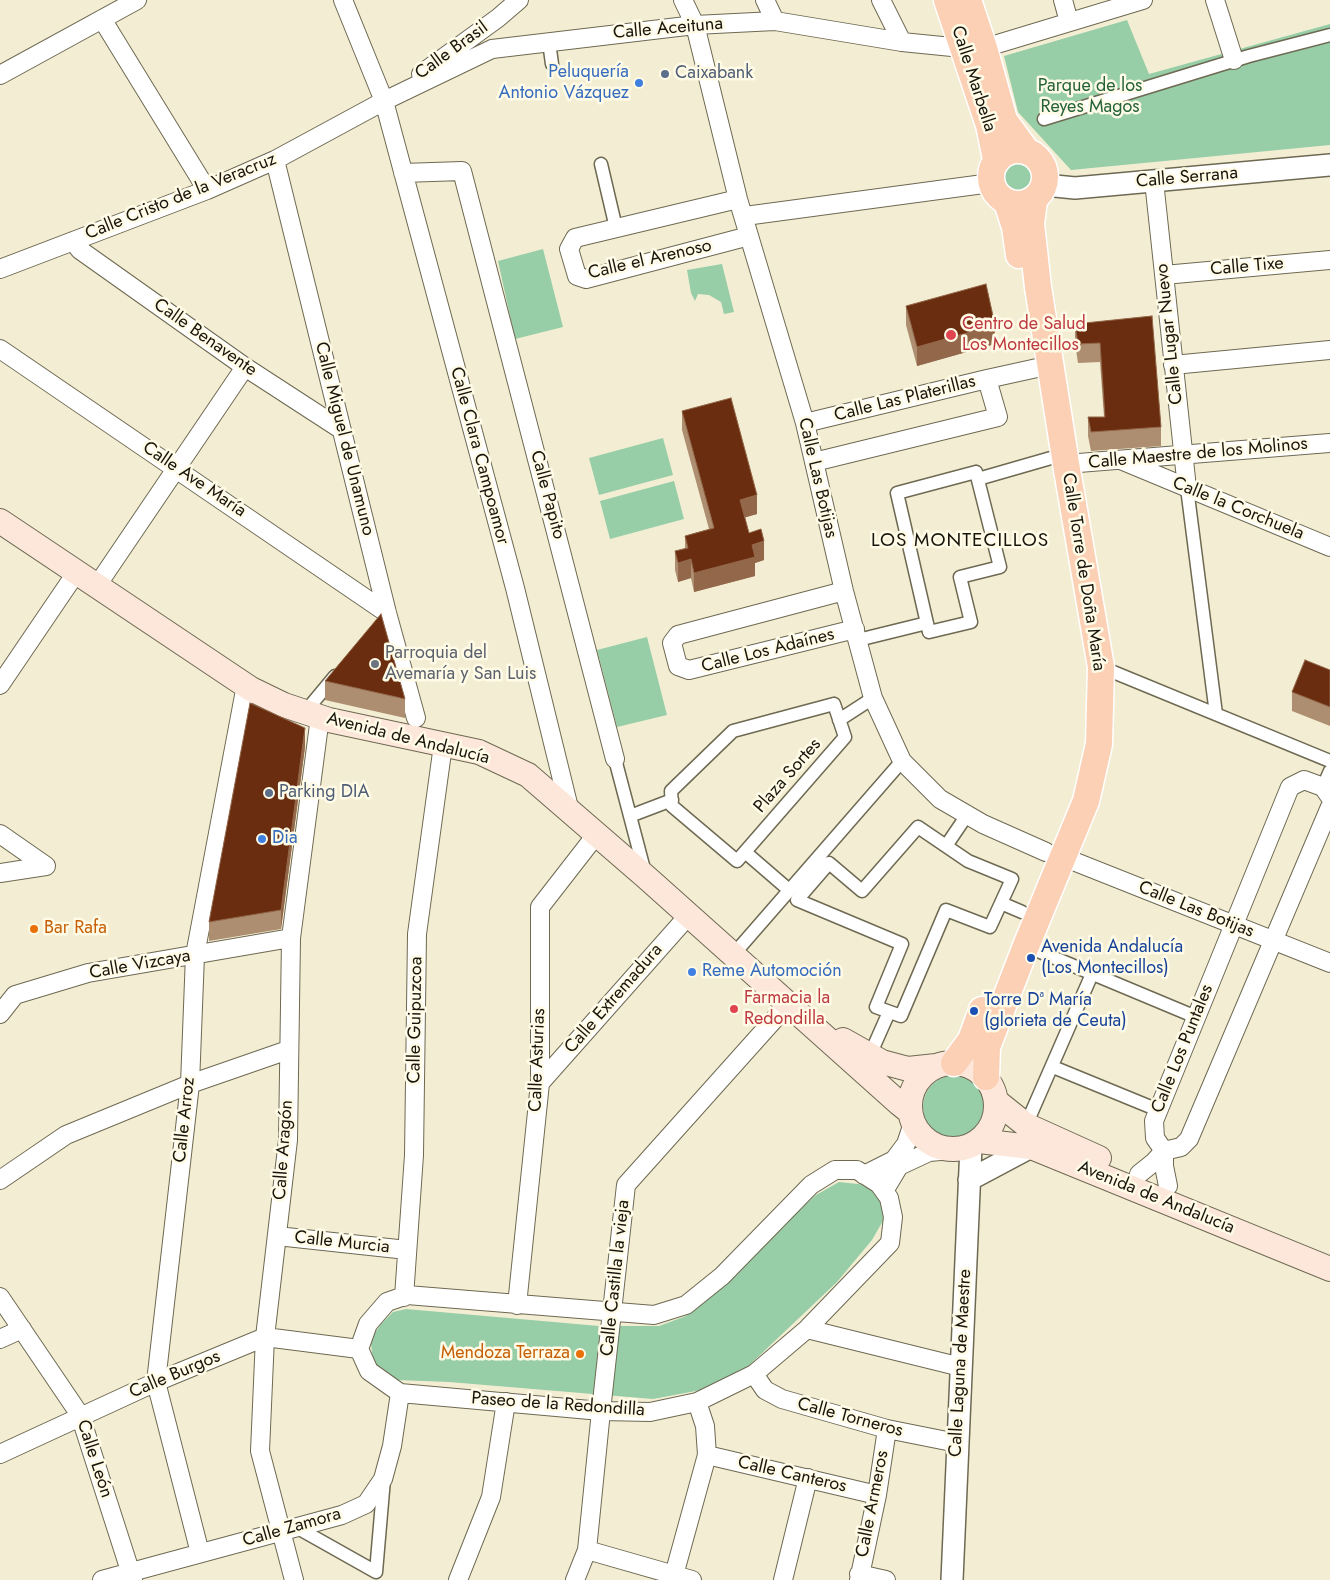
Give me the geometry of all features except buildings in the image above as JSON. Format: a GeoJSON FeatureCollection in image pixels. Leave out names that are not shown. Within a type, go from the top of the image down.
{"type":"FeatureCollection","features":[{"type":"Feature","properties":{"kind":"main road","name":"Calle Marbella"},"geometry":{"type":"LineString","coordinates":[[947,0],[973,48],[1004,120],[1026,149]]}},
{"type":"Feature","properties":{"kind":"main road","name":"Calle Marbella"},"geometry":{"type":"LineString","coordinates":[[968,0],[973,48],[989,126],[994,171]]}},
{"type":"Feature","properties":{"kind":"main road"},"geometry":{"type":"LineString","coordinates":[[1026,149],[1038,157],[1045,170],[1039,192],[1021,204],[1007,202],[994,191],[994,171],[1009,150],[1026,149]]}},
{"type":"Feature","properties":{"kind":"main road","name":"Calle Torre de Doña María"},"geometry":{"type":"LineString","coordinates":[[986,1077],[987,1047],[1026,946],[1070,795],[1082,739],[1086,678],[1058,461],[1031,224],[1039,192]]}},
{"type":"Feature","properties":{"kind":"main road","name":"Calle Torre de Doña María"},"geometry":{"type":"LineString","coordinates":[[945,1065],[971,1040],[1012,907],[1054,854],[1086,801],[1100,744],[1101,667],[1037,368],[1015,227],[1007,202]]}},
{"type":"Feature","properties":{"kind":"main road","name":"Avenida de Andalucía"},"geometry":{"type":"LineString","coordinates":[[0,521],[76,574],[251,689],[284,705],[312,715],[478,752],[528,775],[806,1020],[912,1118]]}},
{"type":"Feature","properties":{"kind":"main road","name":"Avenida de Andalucía"},"geometry":{"type":"LineString","coordinates":[[806,1020],[882,1062],[908,1069],[945,1065]]}},
{"type":"Feature","properties":{"kind":"main road"},"geometry":{"type":"LineString","coordinates":[[966,1064],[986,1077],[993,1088],[996,1101],[996,1112],[987,1133],[967,1146],[940,1148],[920,1134],[912,1118],[911,1098],[916,1085],[924,1074],[945,1065],[966,1064]]}},
{"type":"Feature","properties":{"kind":"main road","name":"Avenida de Andalucía"},"geometry":{"type":"LineString","coordinates":[[996,1101],[1028,1136],[1330,1269]]}},
{"type":"Feature","properties":{"kind":"main road","name":"Avenida de Andalucía"},"geometry":{"type":"LineString","coordinates":[[967,1146],[1028,1136],[1139,1174],[1330,1252]]}},
{"type":"Feature","properties":{"kind":"street"},"geometry":{"type":"LineString","coordinates":[[0,75],[137,0]]}},
{"type":"Feature","properties":{"kind":"street","name":"Calle Clara Campoamor"},"geometry":{"type":"LineString","coordinates":[[343,0],[384,101],[515,588],[570,812]]}},
{"type":"Feature","properties":{"kind":"street","name":"Calle Brasil"},"geometry":{"type":"LineString","coordinates":[[384,101],[498,18],[519,0]]}},
{"type":"Feature","properties":{"kind":"street","name":"Calle Las Botijas"},"geometry":{"type":"LineString","coordinates":[[683,0],[695,25],[738,199],[745,216],[749,236],[805,423],[844,591],[873,698],[902,761],[940,799],[983,824],[1330,963]]}},
{"type":"Feature","properties":{"kind":"street"},"geometry":{"type":"LineString","coordinates":[[765,0],[775,21]]}},
{"type":"Feature","properties":{"kind":"street"},"geometry":{"type":"LineString","coordinates":[[881,0],[902,42]]}},
{"type":"Feature","properties":{"kind":"street"},"geometry":{"type":"LineString","coordinates":[[1063,0],[1069,22]]}},
{"type":"Feature","properties":{"kind":"street"},"geometry":{"type":"LineString","coordinates":[[973,48],[1143,0]]}},
{"type":"Feature","properties":{"kind":"street"},"geometry":{"type":"LineString","coordinates":[[1215,0],[1234,60]]}},
{"type":"Feature","properties":{"kind":"street"},"geometry":{"type":"LineString","coordinates":[[498,18],[504,33],[519,46]]}},
{"type":"Feature","properties":{"kind":"street"},"geometry":{"type":"LineString","coordinates":[[102,19],[207,190]]}},
{"type":"Feature","properties":{"kind":"street","name":"Calle Aceituna"},"geometry":{"type":"LineString","coordinates":[[384,101],[492,49],[695,25],[775,21],[902,42],[973,48]]}},
{"type":"Feature","properties":{"kind":"street"},"geometry":{"type":"LineString","coordinates":[[1044,119],[1234,60],[1330,35]]}},
{"type":"Feature","properties":{"kind":"street"},"geometry":{"type":"LineString","coordinates":[[549,42],[552,64]]}},
{"type":"Feature","properties":{"kind":"street","name":"Calle Cristo de la Veracruz"},"geometry":{"type":"LineString","coordinates":[[0,268],[207,190],[275,160],[384,101]]}},
{"type":"Feature","properties":{"kind":"street","name":"Calle Miguel de Unamuno"},"geometry":{"type":"LineString","coordinates":[[275,160],[387,613],[416,718]]}},
{"type":"Feature","properties":{"kind":"street"},"geometry":{"type":"LineString","coordinates":[[601,164],[616,228]]}},
{"type":"Feature","properties":{"kind":"street","name":"Calle Serrana"},"geometry":{"type":"LineString","coordinates":[[1039,192],[1330,165]]}},
{"type":"Feature","properties":{"kind":"street","name":"Calle Papito"},"geometry":{"type":"LineString","coordinates":[[403,173],[466,170],[646,878]]}},
{"type":"Feature","properties":{"kind":"street"},"geometry":{"type":"LineString","coordinates":[[745,216],[994,171]]}},
{"type":"Feature","properties":{"kind":"street","name":"Calle Lugar Nuevo"},"geometry":{"type":"LineString","coordinates":[[1154,181],[1187,488]]}},
{"type":"Feature","properties":{"kind":"street","name":"Calle el Arenoso"},"geometry":{"type":"LineString","coordinates":[[738,199],[575,238],[569,248],[577,276],[586,279],[749,236]]}},
{"type":"Feature","properties":{"kind":"street","name":"Calle Benavente"},"geometry":{"type":"LineString","coordinates":[[73,241],[80,250],[245,367],[342,430]]}},
{"type":"Feature","properties":{"kind":"street","name":"Calle Tixe"},"geometry":{"type":"LineString","coordinates":[[1164,275],[1330,260]]}},
{"type":"Feature","properties":{"kind":"street","name":"Calle Ave María"},"geometry":{"type":"LineString","coordinates":[[0,349],[387,613]]}},
{"type":"Feature","properties":{"kind":"street"},"geometry":{"type":"LineString","coordinates":[[1173,365],[1330,350]]}},
{"type":"Feature","properties":{"kind":"street"},"geometry":{"type":"LineString","coordinates":[[96,587],[245,367]]}},
{"type":"Feature","properties":{"kind":"street"},"geometry":{"type":"LineString","coordinates":[[987,379],[1037,368]]}},
{"type":"Feature","properties":{"kind":"street","name":"Calle Las Platerillas"},"geometry":{"type":"LineString","coordinates":[[805,423],[987,379],[998,417],[814,462]]}},
{"type":"Feature","properties":{"kind":"street","name":"Calle Maestre de los Molinos"},"geometry":{"type":"LineString","coordinates":[[1058,461],[1119,460],[1330,443]]}},
{"type":"Feature","properties":{"kind":"street","name":"Calle la Corchuela"},"geometry":{"type":"LineString","coordinates":[[1119,460],[1330,547]]}},
{"type":"Feature","properties":{"kind":"street"},"geometry":{"type":"LineString","coordinates":[[978,479],[1058,461]]}},
{"type":"Feature","properties":{"kind":"street"},"geometry":{"type":"LineString","coordinates":[[976,472],[1000,567],[960,577],[971,622],[930,632],[927,623],[897,493],[976,472]]}},
{"type":"Feature","properties":{"kind":"street"},"geometry":{"type":"LineString","coordinates":[[1187,488],[1216,714]]}},
{"type":"Feature","properties":{"kind":"street"},"geometry":{"type":"LineString","coordinates":[[0,685],[76,574]]}},
{"type":"Feature","properties":{"kind":"street","name":"Calle Los Adaínes"},"geometry":{"type":"LineString","coordinates":[[844,591],[678,635],[672,644],[678,666],[689,670],[856,635]]}},
{"type":"Feature","properties":{"kind":"street"},"geometry":{"type":"LineString","coordinates":[[374,628],[387,613]]}},
{"type":"Feature","properties":{"kind":"street"},"geometry":{"type":"LineString","coordinates":[[856,635],[927,623]]}},
{"type":"Feature","properties":{"kind":"street"},"geometry":{"type":"LineString","coordinates":[[312,715],[343,666]]}},
{"type":"Feature","properties":{"kind":"street"},"geometry":{"type":"LineString","coordinates":[[1101,667],[1330,761]]}},
{"type":"Feature","properties":{"kind":"street","name":"Calle Arroz"},"geometry":{"type":"LineString","coordinates":[[200,1553],[156,1382],[190,1084],[196,955],[246,685]]}},
{"type":"Feature","properties":{"kind":"street"},"geometry":{"type":"LineString","coordinates":[[839,720],[873,698]]}},
{"type":"Feature","properties":{"kind":"street","name":"Plaza Sortes"},"geometry":{"type":"LineString","coordinates":[[672,800],[671,791],[733,731],[834,704],[845,737],[745,852]]}},
{"type":"Feature","properties":{"kind":"street","name":"Calle Aragón"},"geometry":{"type":"LineString","coordinates":[[294,1580],[288,1529],[260,1451],[265,1338],[288,1140],[290,938],[312,715]]}},
{"type":"Feature","properties":{"kind":"street","name":"Calle Guipuzcoa"},"geometry":{"type":"LineString","coordinates":[[404,1296],[414,1155],[417,934],[443,744]]}},
{"type":"Feature","properties":{"kind":"street"},"geometry":{"type":"LineString","coordinates":[[733,955],[789,890],[811,875],[829,863],[862,891],[918,827],[968,861],[1012,879],[1012,907],[990,927],[946,910],[901,1016],[876,1007],[902,944],[797,900],[811,875],[902,761]]}},
{"type":"Feature","properties":{"kind":"street","name":"Calle Los Puntales"},"geometry":{"type":"LineString","coordinates":[[1168,1186],[1164,1166],[1164,1151],[1155,1138],[1154,1121],[1158,1110],[1290,787],[1304,780],[1327,792],[1330,771]]}},
{"type":"Feature","properties":{"kind":"street"},"geometry":{"type":"LineString","coordinates":[[630,816],[672,800],[672,806],[737,861],[745,852],[789,890]]}},
{"type":"Feature","properties":{"kind":"street"},"geometry":{"type":"LineString","coordinates":[[1139,1174],[1164,1151],[1181,1147],[1190,1138],[1330,807]]}},
{"type":"Feature","properties":{"kind":"street"},"geometry":{"type":"LineString","coordinates":[[946,846],[967,815]]}},
{"type":"Feature","properties":{"kind":"street"},"geometry":{"type":"LineString","coordinates":[[0,834],[46,866],[0,873]]}},
{"type":"Feature","properties":{"kind":"street","name":"Calle Asturias"},"geometry":{"type":"LineString","coordinates":[[517,1304],[540,1083],[540,906],[596,835]]}},
{"type":"Feature","properties":{"kind":"street","name":"Calle Extremadura"},"geometry":{"type":"LineString","coordinates":[[540,1083],[688,916]]}},
{"type":"Feature","properties":{"kind":"street","name":"Calle Vizcaya"},"geometry":{"type":"LineString","coordinates":[[0,1014],[8,994],[88,973],[290,938]]}},
{"type":"Feature","properties":{"kind":"street"},"geometry":{"type":"LineString","coordinates":[[1026,946],[1196,1017]]}},
{"type":"Feature","properties":{"kind":"street"},"geometry":{"type":"LineString","coordinates":[[970,1180],[1028,1136],[1053,1067],[1092,974]]}},
{"type":"Feature","properties":{"kind":"street","name":"Calle Castilla la vieja"},"geometry":{"type":"LineString","coordinates":[[575,1580],[588,1550],[600,1411],[626,1185],[788,1004]]}},
{"type":"Feature","properties":{"kind":"street"},"geometry":{"type":"LineString","coordinates":[[870,1056],[889,1012]]}},
{"type":"Feature","properties":{"kind":"street"},"geometry":{"type":"LineString","coordinates":[[0,1180],[66,1135],[190,1084],[288,1050]]}},
{"type":"Feature","properties":{"kind":"street"},"geometry":{"type":"LineString","coordinates":[[1053,1067],[1158,1110]]}},
{"type":"Feature","properties":{"kind":"street"},"geometry":{"type":"LineString","coordinates":[[864,1174],[894,1160],[906,1144],[912,1118]]}},
{"type":"Feature","properties":{"kind":"street"},"geometry":{"type":"LineString","coordinates":[[884,1191],[899,1166],[928,1152],[967,1146]]}},
{"type":"Feature","properties":{"kind":"street","name":"Calle Laguna de Maestre"},"geometry":{"type":"LineString","coordinates":[[952,1580],[970,1180],[967,1146]]}},
{"type":"Feature","properties":{"kind":"street","name":"Paseo de la Redondilla"},"geometry":{"type":"LineString","coordinates":[[835,1170],[857,1170],[864,1174],[879,1184],[889,1198],[893,1217],[890,1243],[807,1329],[754,1374],[697,1402],[650,1412],[600,1411],[400,1393],[369,1372],[359,1348],[368,1324],[387,1302],[407,1295],[654,1315],[686,1305],[722,1276],[811,1185],[835,1170]]}},
{"type":"Feature","properties":{"kind":"street","name":"Calle Murcia"},"geometry":{"type":"LineString","coordinates":[[277,1236],[407,1250]]}},
{"type":"Feature","properties":{"kind":"street","name":"Calle León"},"geometry":{"type":"LineString","coordinates":[[0,1297],[80,1415],[132,1576]]}},
{"type":"Feature","properties":{"kind":"street"},"geometry":{"type":"LineString","coordinates":[[0,1339],[22,1329]]}},
{"type":"Feature","properties":{"kind":"street"},"geometry":{"type":"LineString","coordinates":[[807,1329],[961,1367]]}},
{"type":"Feature","properties":{"kind":"street","name":"Calle Burgos"},"geometry":{"type":"LineString","coordinates":[[0,1454],[80,1415],[265,1338],[359,1348]]}},
{"type":"Feature","properties":{"kind":"street","name":"Calle Torneros"},"geometry":{"type":"LineString","coordinates":[[754,1374],[765,1390],[782,1399],[887,1429],[957,1443]]}},
{"type":"Feature","properties":{"kind":"street","name":"Calle Zamora"},"geometry":{"type":"LineString","coordinates":[[102,1580],[132,1576],[200,1553],[342,1515],[366,1504],[385,1474],[392,1446],[400,1393]]}},
{"type":"Feature","properties":{"kind":"street"},"geometry":{"type":"LineString","coordinates":[[458,1580],[491,1497],[506,1402]]}},
{"type":"Feature","properties":{"kind":"street"},"geometry":{"type":"LineString","coordinates":[[674,1575],[707,1455],[705,1426],[697,1402]]}},
{"type":"Feature","properties":{"kind":"street","name":"Calle Armeros"},"geometry":{"type":"LineString","coordinates":[[859,1577],[877,1495],[887,1429]]}},
{"type":"Feature","properties":{"kind":"street","name":"Calle Canteros"},"geometry":{"type":"LineString","coordinates":[[707,1455],[877,1495]]}},
{"type":"Feature","properties":{"kind":"street"},"geometry":{"type":"LineString","coordinates":[[288,1529],[376,1572],[385,1474]]}},
{"type":"Feature","properties":{"kind":"street"},"geometry":{"type":"LineString","coordinates":[[782,1580],[808,1478]]}},
{"type":"Feature","properties":{"kind":"street"},"geometry":{"type":"LineString","coordinates":[[588,1550],[692,1580]]}},
{"type":"Feature","properties":{"kind":"street"},"geometry":{"type":"LineString","coordinates":[[859,1577],[886,1580]]}},
{"type":"Feature","properties":{"kind":"green space","name":"Parque de los Reyes Magos"},"geometry":{"type":"Polygon","coordinates":[[[1127,20],[1149,74],[1330,24],[1330,145],[1071,170],[1018,112],[1004,56],[1127,20]]]}},
{"type":"Feature","properties":{"kind":"green space"},"geometry":{"type":"Polygon","coordinates":[[[1019,158],[1033,163],[1038,177],[1033,191],[1019,196],[1005,191],[1000,177],[1005,163],[1019,158]]]}},
{"type":"Feature","properties":{"kind":"green space"},"geometry":{"type":"Polygon","coordinates":[[[543,249],[563,327],[515,339],[498,261],[543,249]]]}},
{"type":"Feature","properties":{"kind":"green space"},"geometry":{"type":"Polygon","coordinates":[[[722,264],[734,312],[724,314],[721,302],[709,295],[698,294],[695,301],[691,293],[687,270],[722,264]]]}},
{"type":"Feature","properties":{"kind":"green space"},"geometry":{"type":"Polygon","coordinates":[[[663,438],[673,475],[599,495],[589,458],[663,438]]]}},
{"type":"Feature","properties":{"kind":"green space"},"geometry":{"type":"Polygon","coordinates":[[[674,481],[684,519],[610,539],[600,501],[674,481]]]}},
{"type":"Feature","properties":{"kind":"green space"},"geometry":{"type":"Polygon","coordinates":[[[647,637],[667,715],[617,727],[597,650],[647,637]]]}},
{"type":"Feature","properties":{"kind":"green space"},"geometry":{"type":"Polygon","coordinates":[[[955,1075],[973,1081],[981,1089],[987,1107],[981,1125],[973,1133],[955,1139],[937,1133],[929,1125],[923,1107],[929,1089],[937,1081],[955,1075]]]}},
{"type":"Feature","properties":{"kind":"green space"},"geometry":{"type":"Polygon","coordinates":[[[839,1182],[867,1185],[876,1193],[884,1209],[884,1219],[872,1240],[837,1282],[741,1373],[701,1390],[653,1399],[449,1382],[396,1380],[381,1371],[373,1360],[371,1344],[374,1334],[393,1312],[406,1309],[599,1326],[659,1326],[686,1316],[816,1195],[839,1182]]]}},
{"type":"Feature","properties":{"kind":"place","name":"Caixabank"},"geometry":{"type":"Point","coordinates":[665,74]}},
{"type":"Feature","properties":{"kind":"place","name":"Peluquería Antonio Vázquez"},"geometry":{"type":"Point","coordinates":[639,83]}},
{"type":"Feature","properties":{"kind":"place","name":"Centro de Salud Los Montecillos"},"geometry":{"type":"Point","coordinates":[951,335]}},
{"type":"Feature","properties":{"kind":"place","name":"Parroquia del Avemaría y San Luis"},"geometry":{"type":"Point","coordinates":[375,664]}},
{"type":"Feature","properties":{"kind":"place","name":"Parking DIA"},"geometry":{"type":"Point","coordinates":[269,793]}},
{"type":"Feature","properties":{"kind":"place","name":"Dia"},"geometry":{"type":"Point","coordinates":[262,839]}},
{"type":"Feature","properties":{"kind":"place","name":"Bar Rafa"},"geometry":{"type":"Point","coordinates":[34,929]}},
{"type":"Feature","properties":{"kind":"place","name":"Avenida Andalucía (Los Montecillos)"},"geometry":{"type":"Point","coordinates":[1031,958]}},
{"type":"Feature","properties":{"kind":"place","name":"Reme Automoción"},"geometry":{"type":"Point","coordinates":[692,972]}},
{"type":"Feature","properties":{"kind":"place","name":"Farmacia la Redondilla"},"geometry":{"type":"Point","coordinates":[734,1009]}},
{"type":"Feature","properties":{"kind":"place","name":"Torre Dª María (glorieta de Ceuta)"},"geometry":{"type":"Point","coordinates":[974,1011]}},
{"type":"Feature","properties":{"kind":"place","name":"Mendoza Terraza"},"geometry":{"type":"Point","coordinates":[580,1354]}},
{"type":"Feature","properties":{"kind":"district","name":"LOS MONTECILLOS"},"geometry":{"type":"Point","coordinates":[960,541]}}]}
